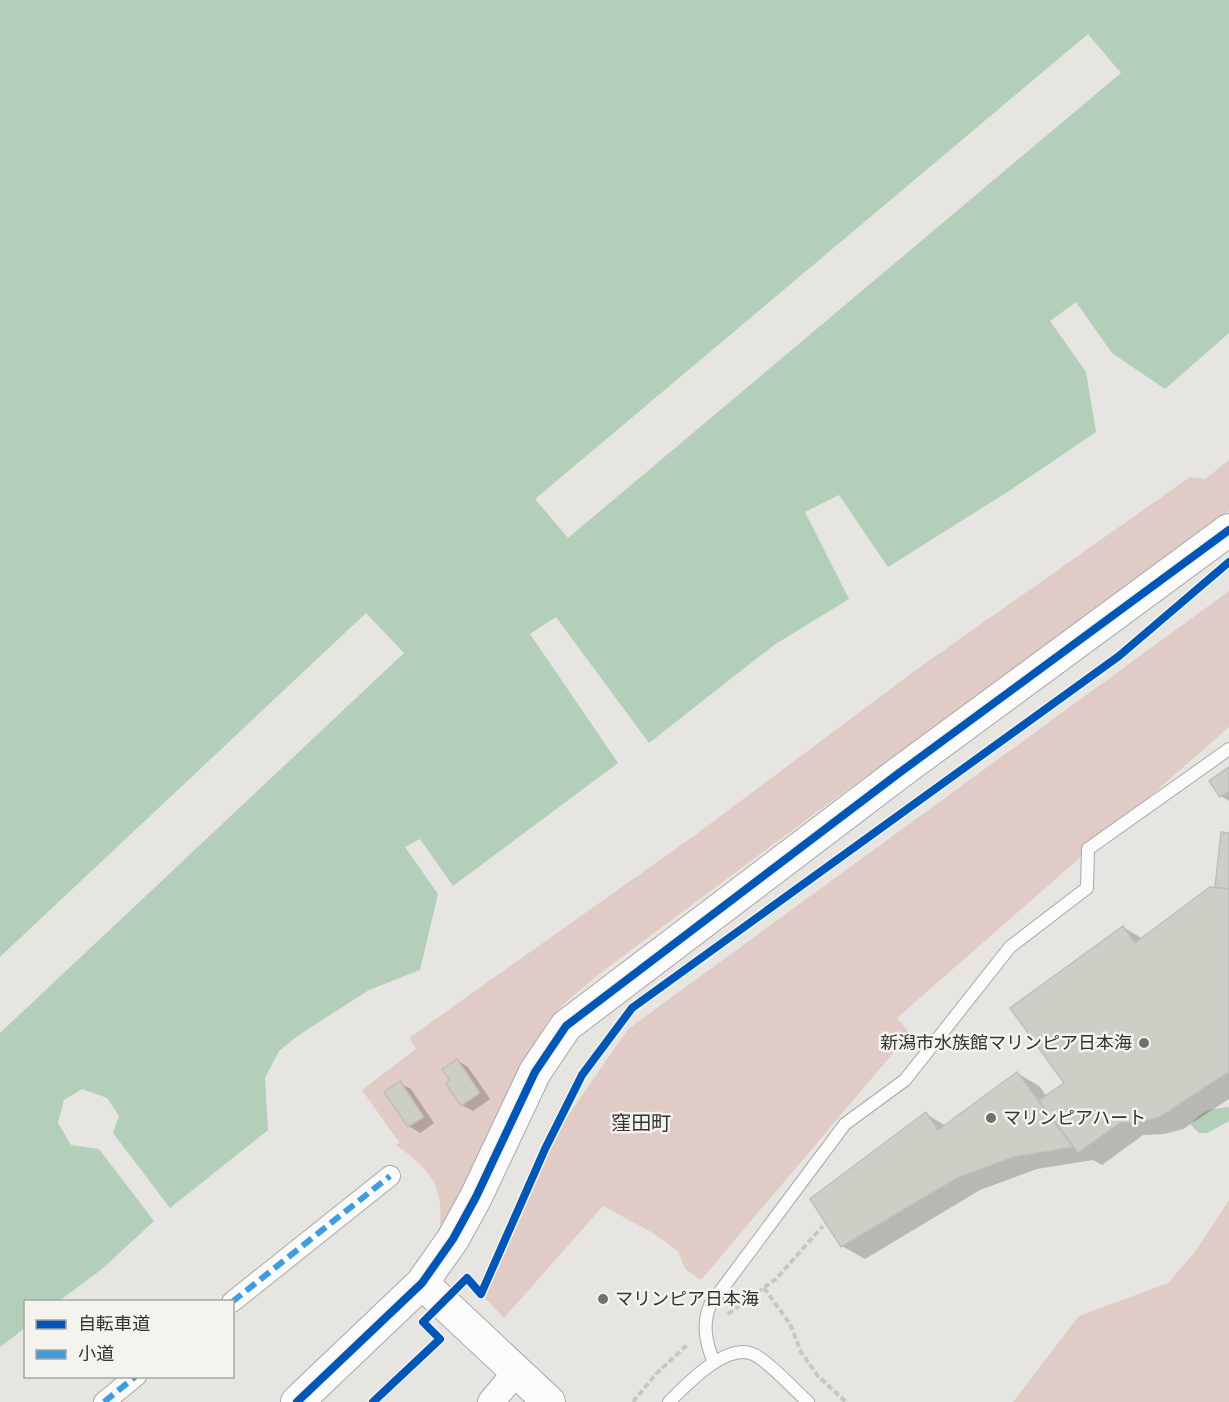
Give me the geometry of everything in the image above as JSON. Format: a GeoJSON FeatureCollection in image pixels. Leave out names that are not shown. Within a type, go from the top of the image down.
{"type":"FeatureCollection","features":[{"type":"Feature","properties":{"kind":"street"},"geometry":{"type":"LineString","coordinates":[[297,1402],[431,1293],[453,1239],[476,1197],[535,1072],[566,1026],[898,773],[1229,530]]}},
{"type":"Feature","properties":{"kind":"street"},"geometry":{"type":"LineString","coordinates":[[234,1300],[390,1176]]}},
{"type":"Feature","properties":{"kind":"street"},"geometry":{"type":"LineString","coordinates":[[431,1293],[549,1402]]}},
{"type":"Feature","properties":{"kind":"street"},"geometry":{"type":"LineString","coordinates":[[491,1402],[516,1372]]}},
{"type":"Feature","properties":{"kind":"street"},"geometry":{"type":"LineString","coordinates":[[104,1402],[135,1378]]}},
{"type":"Feature","properties":{"kind":"lane"},"geometry":{"type":"LineString","coordinates":[[714,1363],[705,1331],[707,1313],[715,1296],[845,1124],[910,1075],[1010,947],[1087,888],[1088,849],[1229,749]]}},
{"type":"Feature","properties":{"kind":"lane"},"geometry":{"type":"LineString","coordinates":[[669,1402],[723,1356],[737,1352],[752,1354],[808,1402]]}},
{"type":"Feature","properties":{"kind":"path"},"geometry":{"type":"LineString","coordinates":[[804,884],[1119,656],[1178,605]]}},
{"type":"Feature","properties":{"kind":"path"},"geometry":{"type":"LineString","coordinates":[[431,1293],[467,1278],[481,1294],[545,1149],[582,1075],[625,1018]]}},
{"type":"Feature","properties":{"kind":"path"},"geometry":{"type":"LineString","coordinates":[[725,1316],[776,1279],[824,1226]]}},
{"type":"Feature","properties":{"kind":"path"},"geometry":{"type":"LineString","coordinates":[[764,1288],[790,1323],[801,1352],[818,1376],[846,1402]]}},
{"type":"Feature","properties":{"kind":"path"},"geometry":{"type":"LineString","coordinates":[[373,1402],[440,1339],[434,1333]]}},
{"type":"Feature","properties":{"kind":"path"},"geometry":{"type":"LineString","coordinates":[[633,1402],[656,1374],[692,1341]]}},
{"type":"Feature","properties":{"kind":"shaded area"},"geometry":{"type":"Polygon","coordinates":[[[0,0],[1229,0],[1229,333],[1165,389],[1112,353],[1076,302],[1050,321],[1086,372],[1096,432],[1009,491],[888,567],[839,495],[805,512],[849,599],[774,645],[649,743],[556,617],[530,634],[618,763],[453,886],[420,839],[405,847],[438,894],[420,970],[369,990],[299,1035],[279,1051],[265,1078],[268,1130],[170,1208],[113,1133],[119,1116],[107,1098],[82,1089],[64,1100],[58,1123],[71,1145],[99,1149],[154,1221],[102,1269],[60,1300],[24,1300],[24,1329],[0,1347],[0,0]]]}},
{"type":"Feature","properties":{"kind":"shaded area"},"geometry":{"type":"Polygon","coordinates":[[[1229,460],[1229,511],[821,809],[599,974],[564,1004],[548,1021],[513,1084],[478,1168],[439,1235],[440,1205],[434,1182],[420,1164],[396,1145],[399,1142],[362,1090],[416,1049],[409,1038],[695,835],[920,667],[1190,477],[1205,479],[1229,460]]]}},
{"type":"Feature","properties":{"kind":"shaded area"},"geometry":{"type":"Polygon","coordinates":[[[1229,591],[1229,727],[897,1018],[910,1033],[701,1280],[685,1269],[678,1251],[653,1233],[603,1206],[504,1318],[481,1294],[545,1149],[628,1029],[1229,591]]]}},
{"type":"Feature","properties":{"kind":"shaded area"},"geometry":{"type":"Polygon","coordinates":[[[1229,1107],[1229,1121],[1207,1133],[1199,1133],[1191,1125],[1203,1113],[1229,1107]]]}},
{"type":"Feature","properties":{"kind":"shaded area"},"geometry":{"type":"Polygon","coordinates":[[[1229,1200],[1229,1402],[1013,1402],[1079,1316],[1168,1283],[1195,1252],[1229,1200]]]}},
{"type":"Feature","properties":{"kind":"pier"},"geometry":{"type":"Polygon","coordinates":[[[1088,34],[1121,73],[568,538],[535,499],[1088,34]]]}},
{"type":"Feature","properties":{"kind":"pier"},"geometry":{"type":"Polygon","coordinates":[[[366,613],[404,653],[0,1033],[0,957],[366,613]]]}},
{"type":"Feature","properties":{"kind":"building"},"geometry":{"type":"Polygon","coordinates":[[[1229,767],[1229,791],[1220,797],[1209,781],[1229,767]]]}},
{"type":"Feature","properties":{"kind":"building"},"geometry":{"type":"Polygon","coordinates":[[[1221,832],[1229,833],[1229,889],[1215,887],[1221,832]]]}},
{"type":"Feature","properties":{"kind":"building"},"geometry":{"type":"Polygon","coordinates":[[[1210,887],[1229,889],[1229,1073],[1160,1117],[1141,1122],[1120,1123],[1078,1153],[1038,1101],[1064,1083],[1010,1008],[1123,926],[1135,943],[1210,887]]]}},
{"type":"Feature","properties":{"kind":"building"},"geometry":{"type":"Polygon","coordinates":[[[457,1059],[480,1093],[461,1106],[446,1084],[450,1081],[442,1069],[457,1059]]]}},
{"type":"Feature","properties":{"kind":"building"},"geometry":{"type":"Polygon","coordinates":[[[1017,1072],[1074,1147],[1014,1157],[957,1178],[841,1247],[810,1199],[926,1112],[938,1130],[1017,1072]]]}},
{"type":"Feature","properties":{"kind":"building"},"geometry":{"type":"Polygon","coordinates":[[[400,1081],[424,1117],[408,1127],[384,1092],[400,1081]]]}},
{"type":"Feature","properties":{"kind":"marked path"},"geometry":{"type":"LineString","coordinates":[[234,1300],[390,1176]]}},
{"type":"Feature","properties":{"kind":"marked path"},"geometry":{"type":"LineString","coordinates":[[104,1402],[134,1378]]}},
{"type":"Feature","properties":{"kind":"cycle path"},"geometry":{"type":"LineString","coordinates":[[297,1402],[422,1283],[453,1239],[476,1197],[535,1072],[566,1026],[899,773],[1229,530]]}},
{"type":"Feature","properties":{"kind":"cycle path"},"geometry":{"type":"LineString","coordinates":[[373,1402],[440,1339],[423,1322],[467,1278],[481,1294],[545,1149],[582,1075],[632,1008],[1119,656],[1229,562]]}},
{"type":"Feature","properties":{"kind":"place","name":"新潟市水族館マリンピア日本海"},"geometry":{"type":"Point","coordinates":[1144,1043]}},
{"type":"Feature","properties":{"kind":"place","name":"マリンピアハート"},"geometry":{"type":"Point","coordinates":[991,1118]}},
{"type":"Feature","properties":{"kind":"place","name":"マリンピア日本海"},"geometry":{"type":"Point","coordinates":[603,1299]}},
{"type":"Feature","properties":{"kind":"district","name":"窪田町"},"geometry":{"type":"Point","coordinates":[641,1123]}}]}
